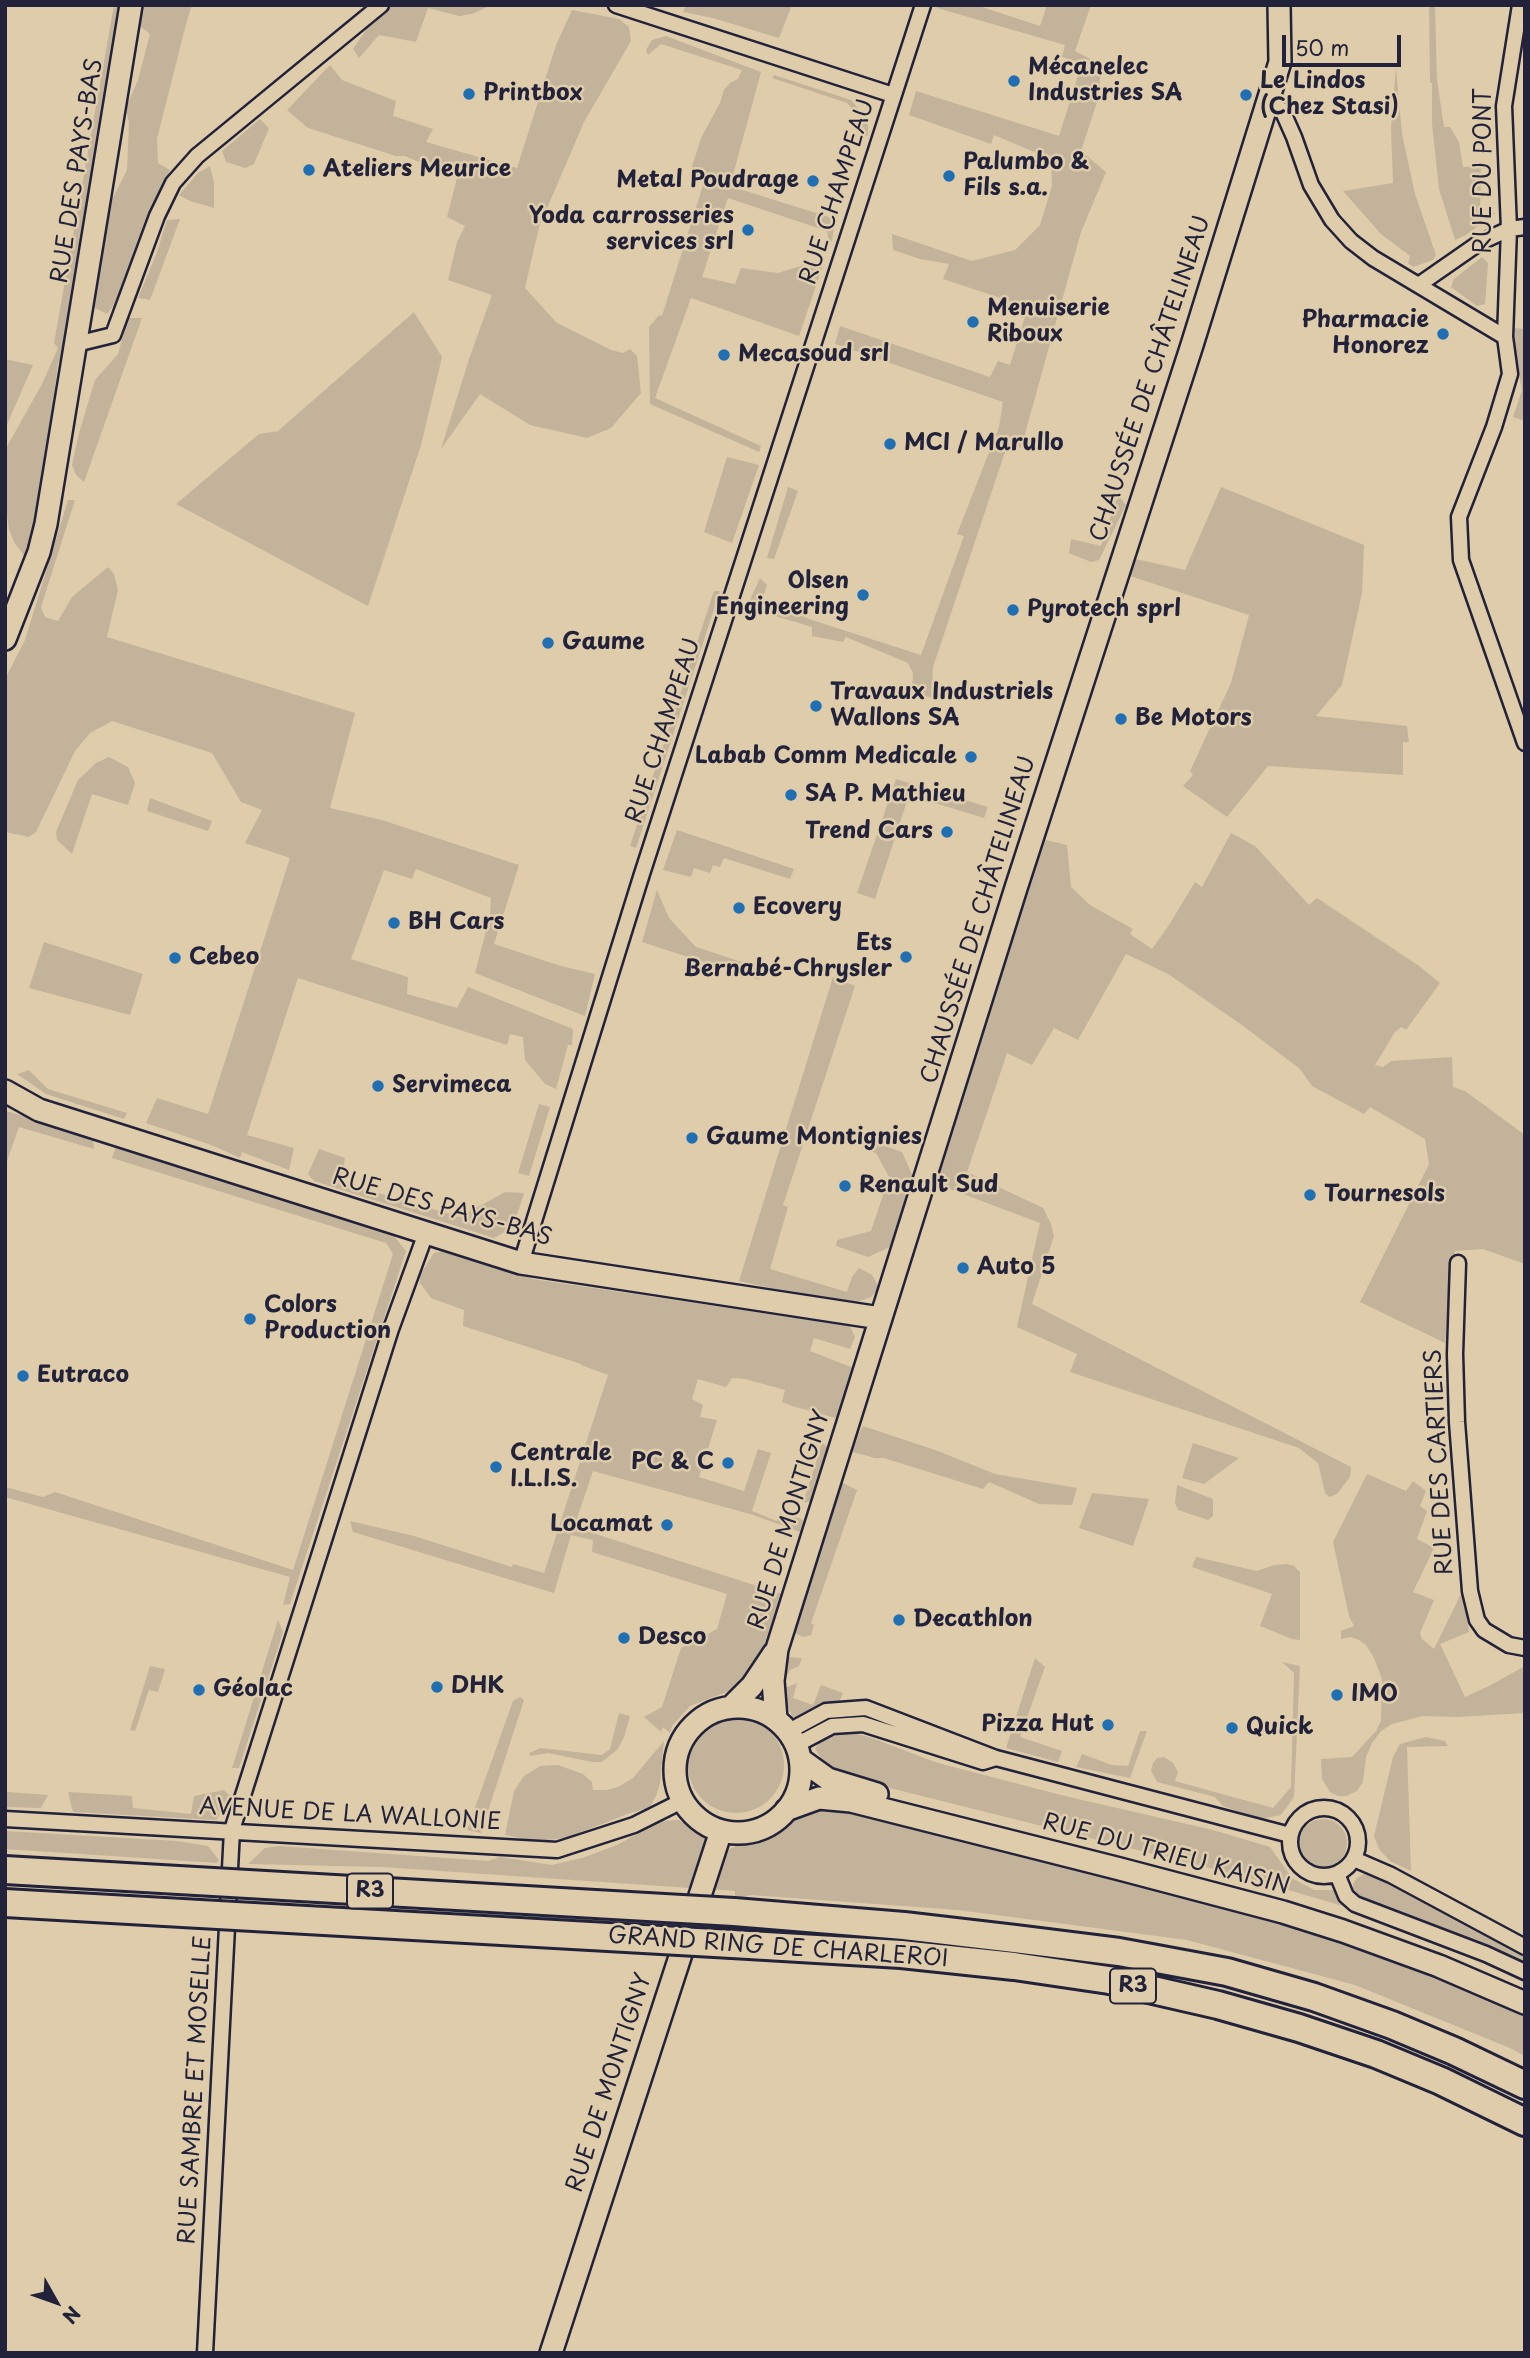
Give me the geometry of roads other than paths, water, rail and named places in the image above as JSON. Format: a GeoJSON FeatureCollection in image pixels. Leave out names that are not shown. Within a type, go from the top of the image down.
{"type":"FeatureCollection","features":[{"type":"Feature","properties":{"kind":"highway","name":"GRAND RING DE CHARLEROI"},"geometry":{"type":"LineString","coordinates":[[5,1870],[734,1912],[904,1926],[1119,1952],[1227,1972],[1314,1997],[1392,2025],[1525,2085]]}},
{"type":"Feature","properties":{"kind":"highway","name":"GRAND RING DE CHARLEROI"},"geometry":{"type":"LineString","coordinates":[[5,1903],[914,1955],[1013,1966],[1123,1983],[1299,2028],[1376,2054],[1441,2081],[1525,2122]]}},
{"type":"Feature","properties":{"kind":"main road","name":"RUE DES PAYS-BAS"},"geometry":{"type":"LineString","coordinates":[[5,639],[39,552],[46,524],[131,5]]}},
{"type":"Feature","properties":{"kind":"main road","name":"CHAUSSÉE DE CHÂTELINEAU"},"geometry":{"type":"LineString","coordinates":[[852,1407],[1280,62],[1279,5]]}},
{"type":"Feature","properties":{"kind":"main road","name":"RUE DES PAYS-BAS"},"geometry":{"type":"LineString","coordinates":[[5,1091],[38,1110],[522,1263],[880,1318]]}},
{"type":"Feature","properties":{"kind":"main road","name":"RUE DE MONTIGNY"},"geometry":{"type":"LineString","coordinates":[[777,1648],[852,1407]]}},
{"type":"Feature","properties":{"kind":"main road"},"geometry":{"type":"LineString","coordinates":[[777,1648],[773,1681],[790,1738],[799,1786],[786,1810],[768,1826],[745,1833],[721,1831],[698,1820],[682,1801],[674,1770],[681,1740],[702,1717],[732,1706],[752,1686],[777,1648]]}},
{"type":"Feature","properties":{"kind":"main road"},"geometry":{"type":"LineString","coordinates":[[732,1706],[755,1708],[790,1738]]}},
{"type":"Feature","properties":{"kind":"main road","name":"RUE DU TRIEU KAISIN"},"geometry":{"type":"LineString","coordinates":[[790,1738],[828,1779],[1285,1898],[1387,1932],[1525,1987]]}},
{"type":"Feature","properties":{"kind":"main road","name":"RUE DU TRIEU KAISIN"},"geometry":{"type":"LineString","coordinates":[[786,1810],[819,1798],[851,1801],[1120,1869],[1283,1912],[1343,1931],[1439,1966],[1525,2003]]}},
{"type":"Feature","properties":{"kind":"main road","name":"RUE DE MONTIGNY"},"geometry":{"type":"LineString","coordinates":[[551,2353],[721,1831]]}},
{"type":"Feature","properties":{"kind":"street"},"geometry":{"type":"LineString","coordinates":[[76,344],[113,335],[157,216],[173,183],[206,148],[381,5]]}},
{"type":"Feature","properties":{"kind":"street"},"geometry":{"type":"LineString","coordinates":[[616,5],[893,95]]}},
{"type":"Feature","properties":{"kind":"street","name":"RUE CHAMPEAU"},"geometry":{"type":"LineString","coordinates":[[522,1263],[641,877],[922,5]]}},
{"type":"Feature","properties":{"kind":"street","name":"RUE DU PONT"},"geometry":{"type":"LineString","coordinates":[[1520,5],[1504,106],[1509,229],[1505,337],[1510,374],[1494,427],[1459,517],[1461,560],[1525,743]]}},
{"type":"Feature","properties":{"kind":"street"},"geometry":{"type":"LineString","coordinates":[[1266,103],[1282,110],[1311,185],[1332,220],[1351,241],[1373,258],[1505,337]]}},
{"type":"Feature","properties":{"kind":"street"},"geometry":{"type":"LineString","coordinates":[[1420,284],[1479,243],[1509,229],[1525,226]]}},
{"type":"Feature","properties":{"kind":"street","name":"RUE SAMBRE ET MOSELLE"},"geometry":{"type":"LineString","coordinates":[[205,2353],[233,1830],[391,1329],[426,1233]]}},
{"type":"Feature","properties":{"kind":"street","name":"RUE DES CARTIERS"},"geometry":{"type":"LineString","coordinates":[[1458,1263],[1455,1354],[1457,1422],[1470,1591],[1480,1625],[1492,1637],[1509,1645],[1525,1648]]}},
{"type":"Feature","properties":{"kind":"street"},"geometry":{"type":"LineString","coordinates":[[790,1738],[832,1726],[863,1724],[983,1762],[996,1758],[1290,1835]]}},
{"type":"Feature","properties":{"kind":"street","name":"AVENUE DE LA WALLONIE"},"geometry":{"type":"LineString","coordinates":[[5,1819],[556,1850],[634,1825],[682,1801]]}},
{"type":"Feature","properties":{"kind":"street"},"geometry":{"type":"LineString","coordinates":[[1321,1807],[1334,1808],[1352,1821],[1357,1833],[1358,1848],[1354,1859],[1337,1874],[1322,1877],[1300,1867],[1291,1855],[1290,1835],[1299,1817],[1309,1810],[1321,1807]]}},
{"type":"Feature","properties":{"kind":"street"},"geometry":{"type":"LineString","coordinates":[[1354,1859],[1391,1875],[1525,1947]]}},
{"type":"Feature","properties":{"kind":"street"},"geometry":{"type":"LineString","coordinates":[[1337,1874],[1346,1896],[1355,1904],[1486,1954],[1525,1972]]}},
{"type":"Feature","properties":{"kind":"place","name":"Mécanelec Industries SA"},"geometry":{"type":"Point","coordinates":[1014,81]}},
{"type":"Feature","properties":{"kind":"place","name":"Printbox"},"geometry":{"type":"Point","coordinates":[469,94]}},
{"type":"Feature","properties":{"kind":"place","name":"Le Lindos (Chez Stasi)"},"geometry":{"type":"Point","coordinates":[1246,95]}},
{"type":"Feature","properties":{"kind":"place","name":"Ateliers Meurice"},"geometry":{"type":"Point","coordinates":[309,170]}},
{"type":"Feature","properties":{"kind":"place","name":"Palumbo & Fils s.a."},"geometry":{"type":"Point","coordinates":[949,176]}},
{"type":"Feature","properties":{"kind":"place","name":"Metal Poudrage"},"geometry":{"type":"Point","coordinates":[813,181]}},
{"type":"Feature","properties":{"kind":"place","name":"Yoda carrosseries services srl"},"geometry":{"type":"Point","coordinates":[748,230]}},
{"type":"Feature","properties":{"kind":"place","name":"Menuiserie Riboux"},"geometry":{"type":"Point","coordinates":[973,322]}},
{"type":"Feature","properties":{"kind":"place","name":"Pharmacie Honorez"},"geometry":{"type":"Point","coordinates":[1443,334]}},
{"type":"Feature","properties":{"kind":"place","name":"Mecasoud srl"},"geometry":{"type":"Point","coordinates":[724,355]}},
{"type":"Feature","properties":{"kind":"place","name":"MCI / Marullo"},"geometry":{"type":"Point","coordinates":[890,444]}},
{"type":"Feature","properties":{"kind":"place","name":"Olsen Engineering"},"geometry":{"type":"Point","coordinates":[863,595]}},
{"type":"Feature","properties":{"kind":"place","name":"Pyrotech sprl"},"geometry":{"type":"Point","coordinates":[1013,610]}},
{"type":"Feature","properties":{"kind":"place","name":"Gaume"},"geometry":{"type":"Point","coordinates":[548,643]}},
{"type":"Feature","properties":{"kind":"place","name":"Travaux Industriels Wallons SA"},"geometry":{"type":"Point","coordinates":[816,706]}},
{"type":"Feature","properties":{"kind":"place","name":"Be Motors"},"geometry":{"type":"Point","coordinates":[1121,719]}},
{"type":"Feature","properties":{"kind":"place","name":"Labab Comm Medicale"},"geometry":{"type":"Point","coordinates":[971,757]}},
{"type":"Feature","properties":{"kind":"place","name":"SA P. Mathieu"},"geometry":{"type":"Point","coordinates":[791,795]}},
{"type":"Feature","properties":{"kind":"place","name":"Trend Cars"},"geometry":{"type":"Point","coordinates":[947,832]}},
{"type":"Feature","properties":{"kind":"place","name":"Ecovery"},"geometry":{"type":"Point","coordinates":[739,908]}},
{"type":"Feature","properties":{"kind":"place","name":"BH Cars"},"geometry":{"type":"Point","coordinates":[394,923]}},
{"type":"Feature","properties":{"kind":"place","name":"Ets Bernabé-Chrysler"},"geometry":{"type":"Point","coordinates":[906,957]}},
{"type":"Feature","properties":{"kind":"place","name":"Cebeo"},"geometry":{"type":"Point","coordinates":[175,958]}},
{"type":"Feature","properties":{"kind":"place","name":"Servimeca"},"geometry":{"type":"Point","coordinates":[378,1086]}},
{"type":"Feature","properties":{"kind":"place","name":"Gaume Montignies"},"geometry":{"type":"Point","coordinates":[692,1138]}},
{"type":"Feature","properties":{"kind":"place","name":"Renault Sud"},"geometry":{"type":"Point","coordinates":[845,1186]}},
{"type":"Feature","properties":{"kind":"place","name":"Tournesols"},"geometry":{"type":"Point","coordinates":[1310,1195]}},
{"type":"Feature","properties":{"kind":"place","name":"Auto 5"},"geometry":{"type":"Point","coordinates":[963,1268]}},
{"type":"Feature","properties":{"kind":"place","name":"Colors Production"},"geometry":{"type":"Point","coordinates":[250,1319]}},
{"type":"Feature","properties":{"kind":"place","name":"Eutraco"},"geometry":{"type":"Point","coordinates":[23,1376]}},
{"type":"Feature","properties":{"kind":"place","name":"PC & C"},"geometry":{"type":"Point","coordinates":[728,1463]}},
{"type":"Feature","properties":{"kind":"place","name":"Centrale I.L.I.S."},"geometry":{"type":"Point","coordinates":[496,1467]}},
{"type":"Feature","properties":{"kind":"place","name":"Locamat"},"geometry":{"type":"Point","coordinates":[667,1525]}},
{"type":"Feature","properties":{"kind":"place","name":"Decathlon"},"geometry":{"type":"Point","coordinates":[899,1620]}},
{"type":"Feature","properties":{"kind":"place","name":"Desco"},"geometry":{"type":"Point","coordinates":[624,1638]}},
{"type":"Feature","properties":{"kind":"place","name":"DHK"},"geometry":{"type":"Point","coordinates":[437,1687]}},
{"type":"Feature","properties":{"kind":"place","name":"Géolac"},"geometry":{"type":"Point","coordinates":[199,1690]}},
{"type":"Feature","properties":{"kind":"place","name":"IMO"},"geometry":{"type":"Point","coordinates":[1337,1695]}},
{"type":"Feature","properties":{"kind":"place","name":"Pizza Hut"},"geometry":{"type":"Point","coordinates":[1108,1725]}},
{"type":"Feature","properties":{"kind":"place","name":"Quick"},"geometry":{"type":"Point","coordinates":[1232,1728]}}]}
